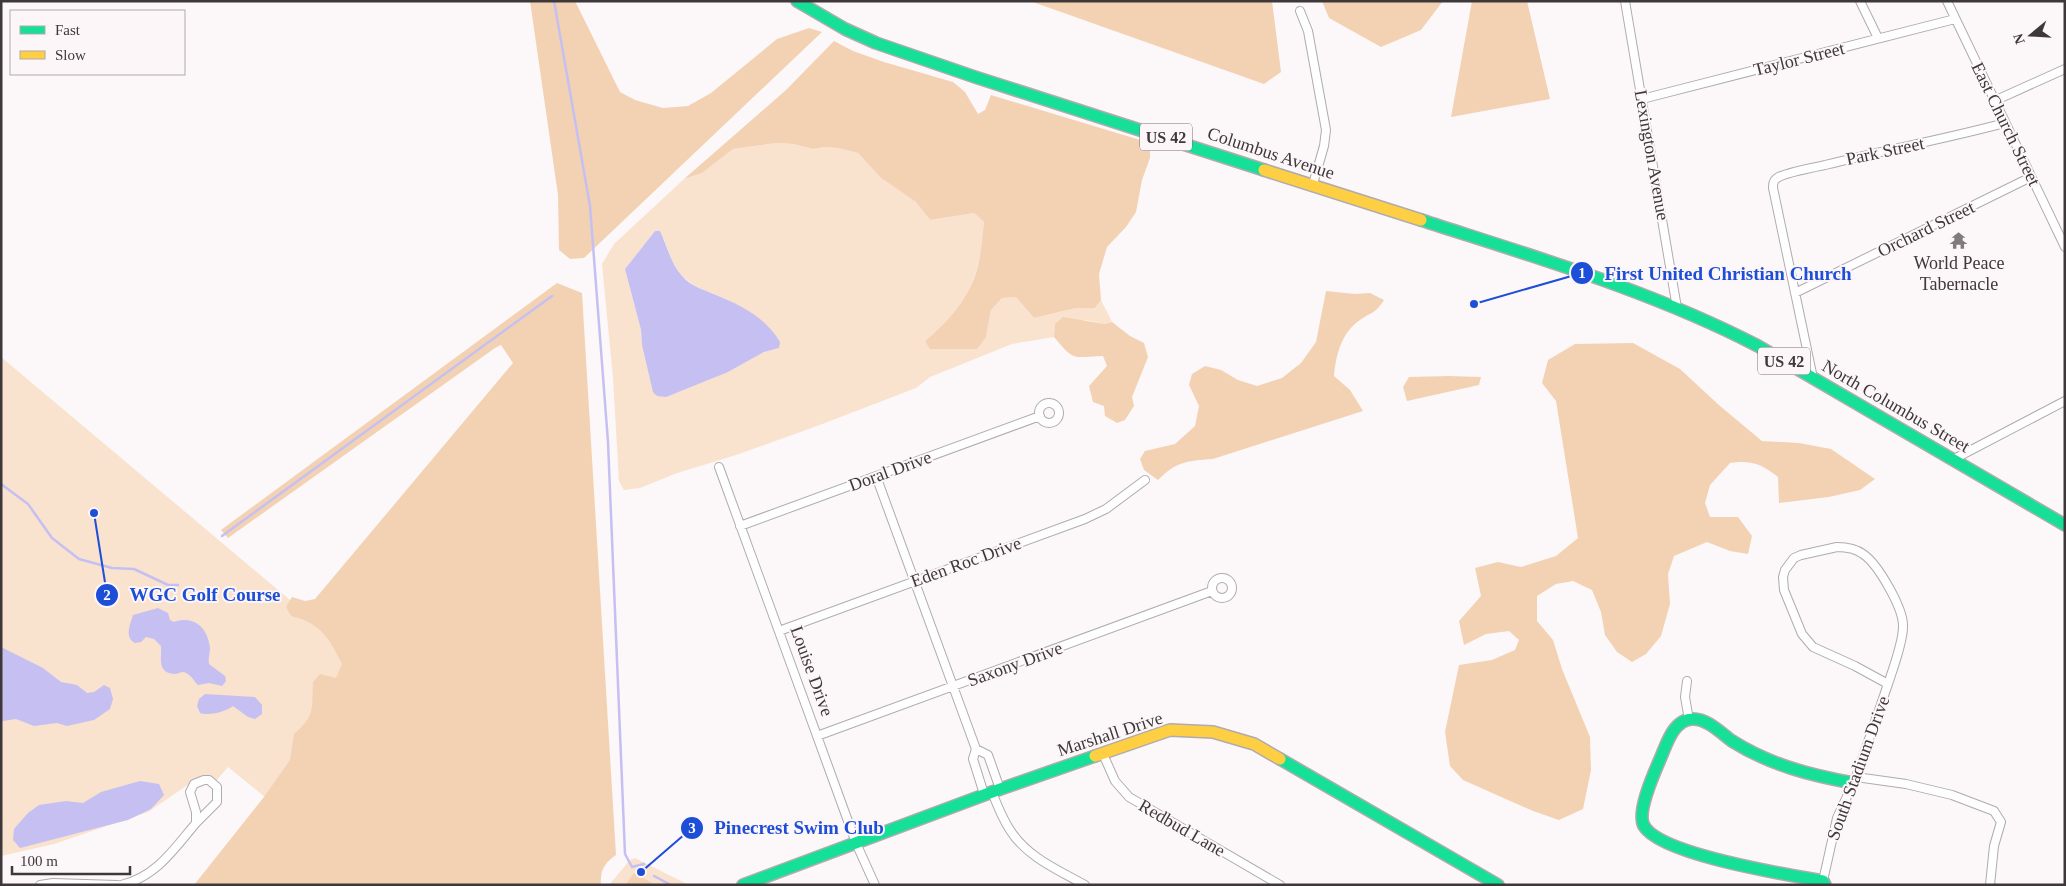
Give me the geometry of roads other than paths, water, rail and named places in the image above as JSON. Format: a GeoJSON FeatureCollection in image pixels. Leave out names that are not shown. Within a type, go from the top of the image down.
{"type":"FeatureCollection","features":[{"type":"Feature","properties":{"kind":"main road","name":"Columbus Avenue"},"geometry":{"type":"LineString","coordinates":[[797,1],[876,43],[975,77],[1483,240]]}},
{"type":"Feature","properties":{"kind":"main road","name":"North Columbus Street"},"geometry":{"type":"LineString","coordinates":[[1483,240],[1576,270],[1712,322],[1813,378],[2065,524]]}},
{"type":"Feature","properties":{"kind":"main road"},"geometry":{"type":"LineString","coordinates":[[1824,883],[1761,870],[1664,842],[1644,827],[1641,818],[1659,762],[1678,725],[1689,720],[1703,722],[1754,754],[1782,767],[1802,774],[1854,780]]}},
{"type":"Feature","properties":{"kind":"main road","name":"Marshall Drive"},"geometry":{"type":"LineString","coordinates":[[743,885],[992,791],[1170,730],[1225,734],[1271,752],[1498,885]]}},
{"type":"Feature","properties":{"kind":"street","name":"Lexington Avenue"},"geometry":{"type":"LineString","coordinates":[[1626,1],[1677,308]]}},
{"type":"Feature","properties":{"kind":"street"},"geometry":{"type":"LineString","coordinates":[[1860,1],[1878,38]]}},
{"type":"Feature","properties":{"kind":"street","name":"East Church Street"},"geometry":{"type":"LineString","coordinates":[[1947,1],[2031,177],[2062,237],[2065,247]]}},
{"type":"Feature","properties":{"kind":"street"},"geometry":{"type":"LineString","coordinates":[[1300,12],[1308,31],[1326,130],[1324,146],[1313,184]]}},
{"type":"Feature","properties":{"kind":"street","name":"Taylor Street"},"geometry":{"type":"LineString","coordinates":[[1642,99],[1955,19]]}},
{"type":"Feature","properties":{"kind":"street"},"geometry":{"type":"LineString","coordinates":[[1994,101],[2065,69]]}},
{"type":"Feature","properties":{"kind":"street","name":"Park Street"},"geometry":{"type":"LineString","coordinates":[[1795,293],[1773,188],[1774,181],[1780,176],[2005,123]]}},
{"type":"Feature","properties":{"kind":"street","name":"Orchard Street"},"geometry":{"type":"LineString","coordinates":[[1795,293],[2031,177]]}},
{"type":"Feature","properties":{"kind":"street"},"geometry":{"type":"LineString","coordinates":[[1795,293],[1813,378]]}},
{"type":"Feature","properties":{"kind":"street"},"geometry":{"type":"LineString","coordinates":[[1954,459],[2065,401]]}},
{"type":"Feature","properties":{"kind":"street","name":"Doral Drive"},"geometry":{"type":"LineString","coordinates":[[740,526],[1040,416]]}},
{"type":"Feature","properties":{"kind":"street","name":"Louise Drive"},"geometry":{"type":"LineString","coordinates":[[719,467],[856,843],[875,885]]}},
{"type":"Feature","properties":{"kind":"street"},"geometry":{"type":"LineString","coordinates":[[876,476],[976,749],[973,759],[992,791],[1009,829],[1020,844],[1040,860],[1085,885]]}},
{"type":"Feature","properties":{"kind":"street","name":"Eden Roc Drive"},"geometry":{"type":"LineString","coordinates":[[779,631],[1100,512],[1122,499],[1145,480]]}},
{"type":"Feature","properties":{"kind":"street","name":"South Stadium Drive"},"geometry":{"type":"LineString","coordinates":[[1824,883],[1835,826],[1854,780],[1888,684],[1902,636],[1903,618],[1897,601],[1869,559],[1854,549],[1837,547],[1794,558],[1785,570],[1783,586],[1802,634],[1807,641],[1820,652],[1845,661],[1888,684]]}},
{"type":"Feature","properties":{"kind":"street","name":"Saxony Drive"},"geometry":{"type":"LineString","coordinates":[[817,736],[1212,591]]}},
{"type":"Feature","properties":{"kind":"street"},"geometry":{"type":"LineString","coordinates":[[1687,680],[1685,697],[1689,720]]}},
{"type":"Feature","properties":{"kind":"street"},"geometry":{"type":"LineString","coordinates":[[976,749],[988,756],[992,791]]}},
{"type":"Feature","properties":{"kind":"street","name":"Redbud Lane"},"geometry":{"type":"LineString","coordinates":[[1103,754],[1115,781],[1129,797],[1280,885]]}},
{"type":"Feature","properties":{"kind":"street"},"geometry":{"type":"LineString","coordinates":[[121,885],[143,878],[153,872],[217,802],[217,787],[209,780],[199,781],[194,784],[190,792],[196,812],[196,823]]}},
{"type":"Feature","properties":{"kind":"street"},"geometry":{"type":"LineString","coordinates":[[1854,780],[1906,784],[1952,795],[1994,811],[2001,822],[1994,846],[1990,885]]}},
{"type":"Feature","properties":{"kind":"street"},"geometry":{"type":"LineString","coordinates":[[40,885],[53,883],[117,885]]}},
{"type":"Feature","properties":{"kind":"waterway"},"geometry":{"type":"LineString","coordinates":[[554,1],[590,206],[608,442],[625,854],[632,867],[644,864]]}},
{"type":"Feature","properties":{"kind":"waterway"},"geometry":{"type":"LineString","coordinates":[[222,536],[552,296]]}},
{"type":"Feature","properties":{"kind":"waterway"},"geometry":{"type":"LineString","coordinates":[[1,484],[28,504],[52,538],[79,559],[112,568],[134,569],[168,585],[178,585]]}},
{"type":"Feature","properties":{"kind":"waterway"},"geometry":{"type":"LineString","coordinates":[[654,876],[671,885]]}},
{"type":"Feature","properties":{"kind":"place","name":"World Peace Tabernacle"},"geometry":{"type":"Point","coordinates":[1959,240]}},
{"type":"Feature","properties":{"kind":"place","name":"First United Christian Church"},"geometry":{"type":"Point","coordinates":[1474,304]}},
{"type":"Feature","properties":{"kind":"place","name":"WGC Golf Course"},"geometry":{"type":"Point","coordinates":[94,513]}},
{"type":"Feature","properties":{"kind":"place","name":"Pinecrest Swim Club"},"geometry":{"type":"Point","coordinates":[641,872]}}]}
